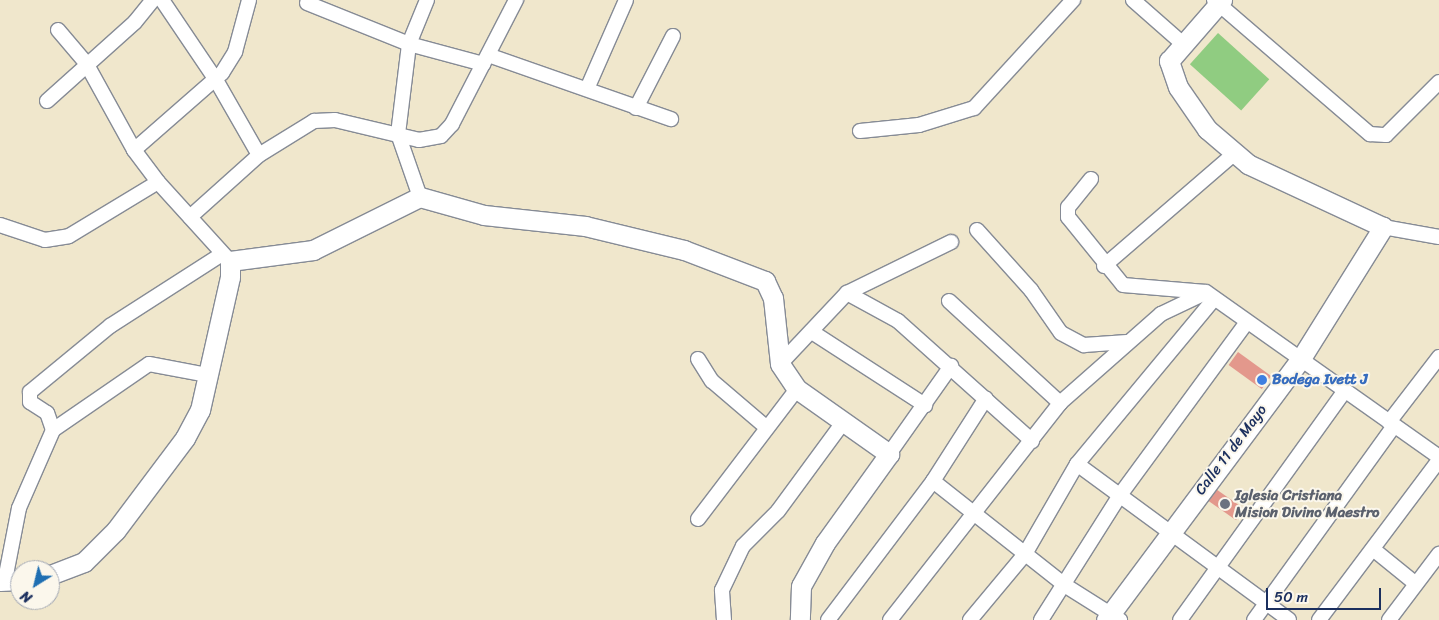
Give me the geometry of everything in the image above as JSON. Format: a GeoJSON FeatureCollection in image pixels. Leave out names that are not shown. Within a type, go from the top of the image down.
{"type":"FeatureCollection","features":[{"type":"Feature","properties":{"kind":"street"},"geometry":{"type":"LineString","coordinates":[[47,101],[86,63],[135,22],[153,0]]}},
{"type":"Feature","properties":{"kind":"street"},"geometry":{"type":"LineString","coordinates":[[162,0],[216,80],[259,155]]}},
{"type":"Feature","properties":{"kind":"street"},"geometry":{"type":"LineString","coordinates":[[134,150],[216,80],[235,52],[249,0]]}},
{"type":"Feature","properties":{"kind":"street"},"geometry":{"type":"LineString","coordinates":[[420,197],[398,134],[409,44],[426,0]]}},
{"type":"Feature","properties":{"kind":"street"},"geometry":{"type":"LineString","coordinates":[[190,217],[259,155],[306,124],[324,119],[427,141],[448,131],[516,0]]}},
{"type":"Feature","properties":{"kind":"street"},"geometry":{"type":"LineString","coordinates":[[587,89],[626,0]]}},
{"type":"Feature","properties":{"kind":"street"},"geometry":{"type":"LineString","coordinates":[[860,130],[919,125],[974,108],[1073,0]]}},
{"type":"Feature","properties":{"kind":"street"},"geometry":{"type":"LineString","coordinates":[[1133,0],[1183,44]]}},
{"type":"Feature","properties":{"kind":"street"},"geometry":{"type":"LineString","coordinates":[[1439,82],[1386,135],[1370,134],[1218,2],[1169,61],[1178,87],[1208,129],[1248,164],[1383,226],[1439,237]]}},
{"type":"Feature","properties":{"kind":"street"},"geometry":{"type":"LineString","coordinates":[[307,3],[409,44],[485,60],[587,89],[636,108],[671,118]]}},
{"type":"Feature","properties":{"kind":"street"},"geometry":{"type":"LineString","coordinates":[[58,30],[86,63],[134,150],[158,182],[226,257]]}},
{"type":"Feature","properties":{"kind":"street"},"geometry":{"type":"LineString","coordinates":[[636,108],[673,36]]}},
{"type":"Feature","properties":{"kind":"street"},"geometry":{"type":"LineString","coordinates":[[1104,266],[1235,153]]}},
{"type":"Feature","properties":{"kind":"street"},"geometry":{"type":"LineString","coordinates":[[1091,179],[1068,207],[1068,217],[1104,266],[1123,285],[1138,290],[1210,296],[1439,459],[1319,620]]}},
{"type":"Feature","properties":{"kind":"street"},"geometry":{"type":"LineString","coordinates":[[0,225],[45,240],[69,236],[158,182]]}},
{"type":"Feature","properties":{"kind":"street"},"geometry":{"type":"LineString","coordinates":[[53,430],[47,412],[30,402],[31,389],[110,326],[226,257],[313,250],[420,197],[484,215],[585,226],[745,270],[765,281],[773,298],[780,364],[797,389],[889,454]]}},
{"type":"Feature","properties":{"kind":"street","name":"Calle 11 de Mayo"},"geometry":{"type":"LineString","coordinates":[[1112,618],[1169,532],[1300,360],[1383,226]]}},
{"type":"Feature","properties":{"kind":"street"},"geometry":{"type":"LineString","coordinates":[[977,230],[1031,290],[1060,333],[1084,345],[1126,342]]}},
{"type":"Feature","properties":{"kind":"street"},"geometry":{"type":"LineString","coordinates":[[780,364],[848,293],[951,242]]}},
{"type":"Feature","properties":{"kind":"street"},"geometry":{"type":"LineString","coordinates":[[60,570],[84,562],[116,530],[184,438],[200,410],[208,374],[226,257]]}},
{"type":"Feature","properties":{"kind":"street"},"geometry":{"type":"LineString","coordinates":[[848,293],[898,321],[951,366],[1032,441]]}},
{"type":"Feature","properties":{"kind":"street"},"geometry":{"type":"LineString","coordinates":[[890,620],[1060,403],[1126,342],[1161,314],[1210,296]]}},
{"type":"Feature","properties":{"kind":"street"},"geometry":{"type":"LineString","coordinates":[[970,620],[1025,554],[1077,464],[1210,296]]}},
{"type":"Feature","properties":{"kind":"street"},"geometry":{"type":"LineString","coordinates":[[949,301],[1060,403]]}},
{"type":"Feature","properties":{"kind":"street"},"geometry":{"type":"LineString","coordinates":[[1041,620],[1066,586],[1120,495],[1247,322]]}},
{"type":"Feature","properties":{"kind":"street"},"geometry":{"type":"LineString","coordinates":[[812,332],[925,405]]}},
{"type":"Feature","properties":{"kind":"street"},"geometry":{"type":"LineString","coordinates":[[1254,620],[1439,357]]}},
{"type":"Feature","properties":{"kind":"street"},"geometry":{"type":"LineString","coordinates":[[698,359],[718,387],[767,428]]}},
{"type":"Feature","properties":{"kind":"street"},"geometry":{"type":"LineString","coordinates":[[8,580],[19,508],[53,430],[148,364],[208,374]]}},
{"type":"Feature","properties":{"kind":"street"},"geometry":{"type":"LineString","coordinates":[[800,620],[801,586],[825,543],[951,366]]}},
{"type":"Feature","properties":{"kind":"street"},"geometry":{"type":"LineString","coordinates":[[698,519],[797,389]]}},
{"type":"Feature","properties":{"kind":"street"},"geometry":{"type":"LineString","coordinates":[[1180,620],[1215,566],[1344,392]]}},
{"type":"Feature","properties":{"kind":"street"},"geometry":{"type":"LineString","coordinates":[[828,620],[933,481],[986,398]]}},
{"type":"Feature","properties":{"kind":"street"},"geometry":{"type":"LineString","coordinates":[[724,620],[722,590],[738,554],[778,510],[844,421]]}},
{"type":"Feature","properties":{"kind":"street"},"geometry":{"type":"LineString","coordinates":[[1077,464],[1289,620]]}},
{"type":"Feature","properties":{"kind":"street"},"geometry":{"type":"LineString","coordinates":[[933,481],[1066,586],[1112,618]]}},
{"type":"Feature","properties":{"kind":"street"},"geometry":{"type":"LineString","coordinates":[[1373,549],[1416,584]]}},
{"type":"Feature","properties":{"kind":"street"},"geometry":{"type":"LineString","coordinates":[[1389,620],[1439,554]]}},
{"type":"Feature","properties":{"kind":"green space"},"geometry":{"type":"Polygon","coordinates":[[[1218,33],[1269,79],[1241,110],[1190,64],[1218,33]]]}},
{"type":"Feature","properties":{"kind":"building"},"geometry":{"type":"Polygon","coordinates":[[[1238,352],[1271,376],[1262,389],[1229,365],[1238,352]]]}},
{"type":"Feature","properties":{"kind":"building","name":"Iglesia Cristiana Mision Divino Maestro"},"geometry":{"type":"Polygon","coordinates":[[[1213,487],[1244,509],[1236,520],[1205,498],[1213,487]]]}},
{"type":"Feature","properties":{"kind":"place","name":"Bodega Ivett J"},"geometry":{"type":"Point","coordinates":[1262,380]}},
{"type":"Feature","properties":{"kind":"place","name":"Iglesia Cristiana Mision Divino Maestro"},"geometry":{"type":"Point","coordinates":[1225,504]}}]}
